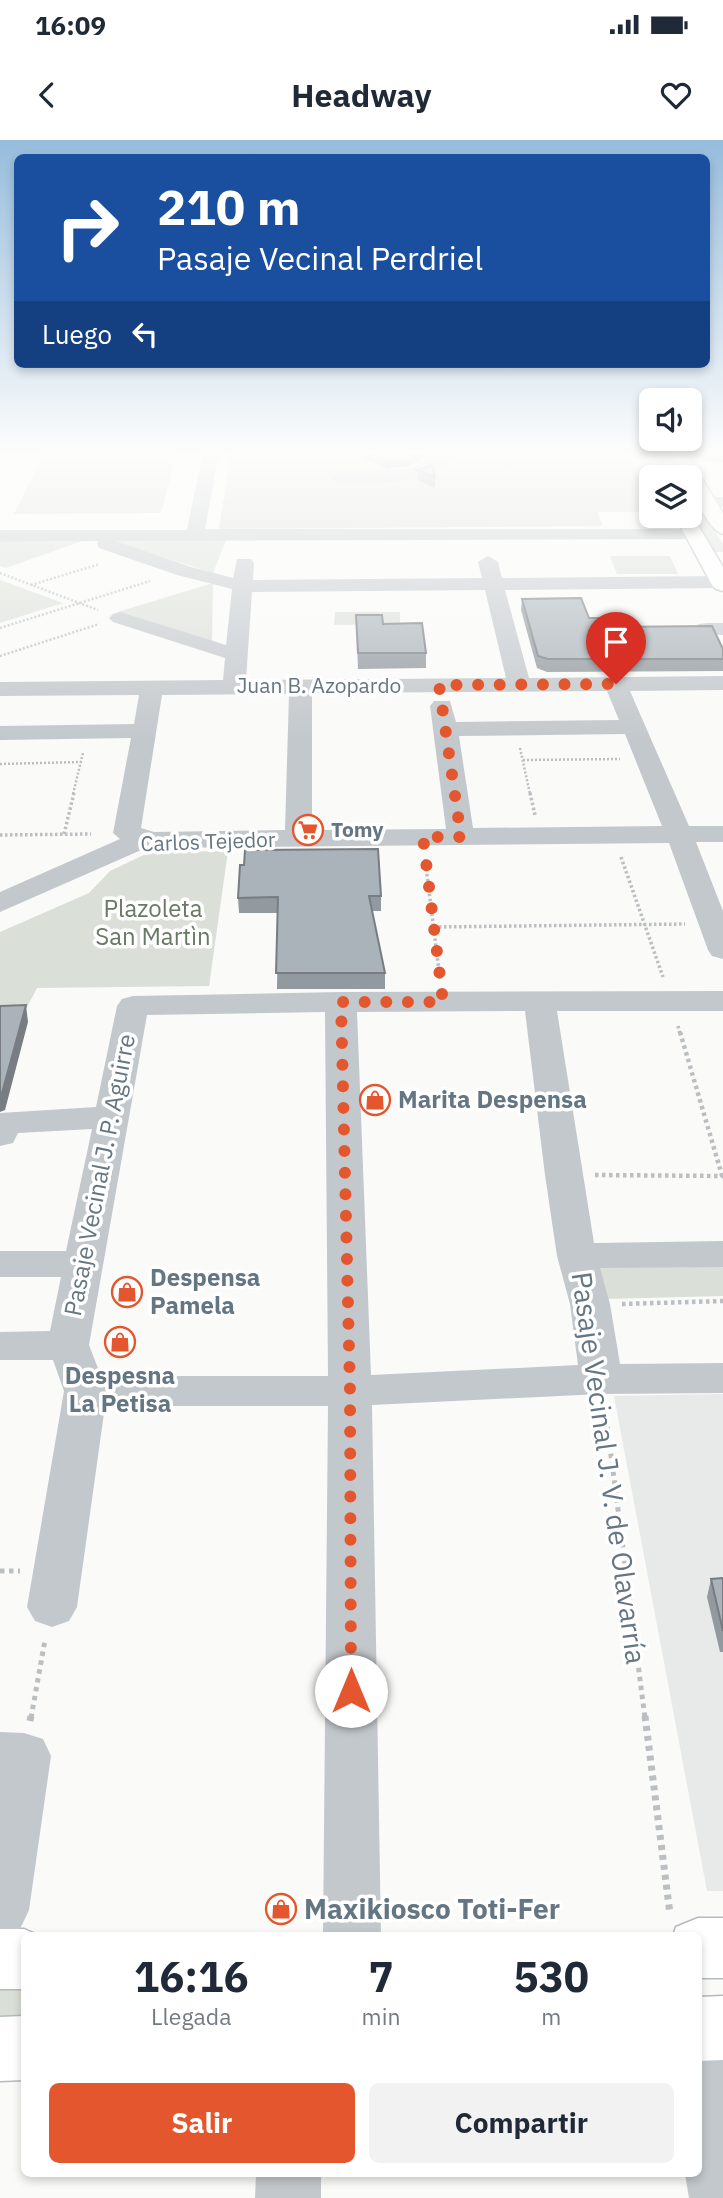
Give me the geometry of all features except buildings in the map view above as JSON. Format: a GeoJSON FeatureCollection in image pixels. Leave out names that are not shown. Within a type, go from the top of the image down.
{"type":"FeatureCollection","features":[{"type":"Feature","properties":{"kind":"main road"},"geometry":{"type":"LineString","coordinates":[[715,558],[722,584]]}},
{"type":"Feature","properties":{"kind":"main road"},"geometry":{"type":"LineString","coordinates":[[0,1959],[21,1959]]}},
{"type":"Feature","properties":{"kind":"main road"},"geometry":{"type":"LineString","coordinates":[[702,2029],[723,2028]]}},
{"type":"Feature","properties":{"kind":"main road"},"geometry":{"type":"LineString","coordinates":[[0,2049],[21,2048]]}},
{"type":"Feature","properties":{"kind":"street"},"geometry":{"type":"LineString","coordinates":[[119,549],[184,571],[242,586],[722,584]]}},
{"type":"Feature","properties":{"kind":"street"},"geometry":{"type":"LineString","coordinates":[[234,687],[245,549]]}},
{"type":"Feature","properties":{"kind":"street"},"geometry":{"type":"LineString","coordinates":[[485,549],[519,684]]}},
{"type":"Feature","properties":{"kind":"street"},"geometry":{"type":"LineString","coordinates":[[120,618],[237,655]]}},
{"type":"Feature","properties":{"kind":"street","name":"Juan B. Azopardo"},"geometry":{"type":"LineString","coordinates":[[0,689],[723,683]]}},
{"type":"Feature","properties":{"kind":"street"},"geometry":{"type":"LineString","coordinates":[[616,684],[723,950]]}},
{"type":"Feature","properties":{"kind":"street"},"geometry":{"type":"LineString","coordinates":[[439,685],[461,837]]}},
{"type":"Feature","properties":{"kind":"street"},"geometry":{"type":"LineString","coordinates":[[298,839],[301,687]]}},
{"type":"Feature","properties":{"kind":"street"},"geometry":{"type":"LineString","coordinates":[[140,837],[145,731],[152,688]]}},
{"type":"Feature","properties":{"kind":"street"},"geometry":{"type":"LineString","coordinates":[[446,729],[633,727]]}},
{"type":"Feature","properties":{"kind":"street"},"geometry":{"type":"LineString","coordinates":[[0,733],[145,731]]}},
{"type":"Feature","properties":{"kind":"street","name":"Carlos Tejedor"},"geometry":{"type":"LineString","coordinates":[[0,903],[130,845],[140,837],[298,839],[723,834]]}},
{"type":"Feature","properties":{"kind":"street"},"geometry":{"type":"LineString","coordinates":[[352,1932],[350,1391],[341,1002],[723,1002]]}},
{"type":"Feature","properties":{"kind":"street","name":"Pasaje Vecinal J. P. Aguirre"},"geometry":{"type":"LineString","coordinates":[[68,1345],[133,1006],[341,1002]]}},
{"type":"Feature","properties":{"kind":"street","name":"Pasaje Vecinal J. V. de Olavarría"},"geometry":{"type":"LineString","coordinates":[[540,1002],[563,1175],[577,1256],[590,1304],[601,1379]]}},
{"type":"Feature","properties":{"kind":"street"},"geometry":{"type":"LineString","coordinates":[[0,1135],[3,1123],[113,1117]]}},
{"type":"Feature","properties":{"kind":"street"},"geometry":{"type":"LineString","coordinates":[[577,1256],[723,1254]]}},
{"type":"Feature","properties":{"kind":"street"},"geometry":{"type":"LineString","coordinates":[[0,1264],[85,1264]]}},
{"type":"Feature","properties":{"kind":"street"},"geometry":{"type":"LineString","coordinates":[[0,1346],[68,1345],[86,1391],[52,1606]]}},
{"type":"Feature","properties":{"kind":"street"},"geometry":{"type":"LineString","coordinates":[[86,1391],[350,1391],[601,1379],[723,1378]]}},
{"type":"Feature","properties":{"kind":"street"},"geometry":{"type":"LineString","coordinates":[[0,1910],[12,1756]]}},
{"type":"Feature","properties":{"kind":"street"},"geometry":{"type":"LineString","coordinates":[[702,2090],[722,2198]]}},
{"type":"Feature","properties":{"kind":"street"},"geometry":{"type":"LineString","coordinates":[[288,2198],[289,2177]]}},
{"type":"Feature","properties":{"kind":"path"},"geometry":{"type":"LineString","coordinates":[[31,585],[134,554]]}},
{"type":"Feature","properties":{"kind":"path"},"geometry":{"type":"LineString","coordinates":[[0,628],[184,571]]}},
{"type":"Feature","properties":{"kind":"path"},"geometry":{"type":"LineString","coordinates":[[0,573],[120,618]]}},
{"type":"Feature","properties":{"kind":"path"},"geometry":{"type":"LineString","coordinates":[[0,656],[120,618]]}},
{"type":"Feature","properties":{"kind":"path"},"geometry":{"type":"LineString","coordinates":[[515,728],[540,836]]}},
{"type":"Feature","properties":{"kind":"path"},"geometry":{"type":"LineString","coordinates":[[64,834],[88,732]]}},
{"type":"Feature","properties":{"kind":"path"},"geometry":{"type":"LineString","coordinates":[[523,760],[646,759]]}},
{"type":"Feature","properties":{"kind":"path"},"geometry":{"type":"LineString","coordinates":[[0,764],[81,762]]}},
{"type":"Feature","properties":{"kind":"path"},"geometry":{"type":"LineString","coordinates":[[0,835],[140,837]]}},
{"type":"Feature","properties":{"kind":"path"},"geometry":{"type":"LineString","coordinates":[[423,837],[443,1002]]}},
{"type":"Feature","properties":{"kind":"path"},"geometry":{"type":"LineString","coordinates":[[434,927],[713,923]]}},
{"type":"Feature","properties":{"kind":"path"},"geometry":{"type":"LineString","coordinates":[[563,1175],[723,1176]]}},
{"type":"Feature","properties":{"kind":"path"},"geometry":{"type":"LineString","coordinates":[[590,1304],[723,1301]]}},
{"type":"Feature","properties":{"kind":"path","name":"Pasaje Vecinal J. V. de Olavarría"},"geometry":{"type":"LineString","coordinates":[[601,1379],[696,1932]]}},
{"type":"Feature","properties":{"kind":"path"},"geometry":{"type":"LineString","coordinates":[[12,1756],[52,1606]]}},
{"type":"Feature","properties":{"kind":"shaded area"},"geometry":{"type":"Polygon","coordinates":[[[723,1394],[723,1891],[707,1891],[614,1396],[723,1394]]]}},
{"type":"Feature","properties":{"kind":"green space"},"geometry":{"type":"Polygon","coordinates":[[[0,549],[59,549],[6,568],[0,566],[0,549]]]}},
{"type":"Feature","properties":{"kind":"green space"},"geometry":{"type":"Polygon","coordinates":[[[137,549],[222,549],[213,573],[137,549]]]}},
{"type":"Feature","properties":{"kind":"green space"},"geometry":{"type":"Polygon","coordinates":[[[710,549],[723,549],[723,552],[712,552],[710,549]]]}},
{"type":"Feature","properties":{"kind":"green space"},"geometry":{"type":"Polygon","coordinates":[[[610,556],[670,556],[678,574],[617,574],[610,556]]]}},
{"type":"Feature","properties":{"kind":"green space"},"geometry":{"type":"Polygon","coordinates":[[[0,580],[63,603],[0,623],[0,580]]]}},
{"type":"Feature","properties":{"kind":"green space"},"geometry":{"type":"Polygon","coordinates":[[[213,583],[212,642],[118,612],[213,583]]]}},
{"type":"Feature","properties":{"kind":"green space"},"geometry":{"type":"Polygon","coordinates":[[[335,612],[400,612],[400,624],[334,625],[335,612]]]}},
{"type":"Feature","properties":{"kind":"green space","name":"Plazoleta San Martìn"},"geometry":{"type":"Polygon","coordinates":[[[228,851],[209,986],[37,988],[23,1015],[0,1016],[0,932],[89,893],[110,871],[150,852],[228,851]]]}},
{"type":"Feature","properties":{"kind":"green space"},"geometry":{"type":"Polygon","coordinates":[[[723,1256],[723,1296],[604,1299],[595,1260],[723,1256]]]}},
{"type":"Feature","properties":{"kind":"green space"},"geometry":{"type":"Polygon","coordinates":[[[21,1985],[21,2016],[0,2017],[0,1986],[21,1985]]]}},
{"type":"Feature","properties":{"kind":"place","name":"Tomy"},"geometry":{"type":"Point","coordinates":[308,830]}},
{"type":"Feature","properties":{"kind":"place","name":"Marita Despensa"},"geometry":{"type":"Point","coordinates":[375,1100]}},
{"type":"Feature","properties":{"kind":"place","name":"Despensa Pamela"},"geometry":{"type":"Point","coordinates":[127,1292]}},
{"type":"Feature","properties":{"kind":"place","name":"Despesna La Petisa"},"geometry":{"type":"Point","coordinates":[120,1342]}},
{"type":"Feature","properties":{"kind":"place","name":"Maxikiosco Toti-Fer"},"geometry":{"type":"Point","coordinates":[281,1909]}},
{"type":"Feature","properties":{"kind":"route"},"geometry":{"type":"LineString","coordinates":[[351,1691],[350,1391],[341,1002],[443,1002],[423,837],[461,837],[439,685],[616,684]]}}]}
